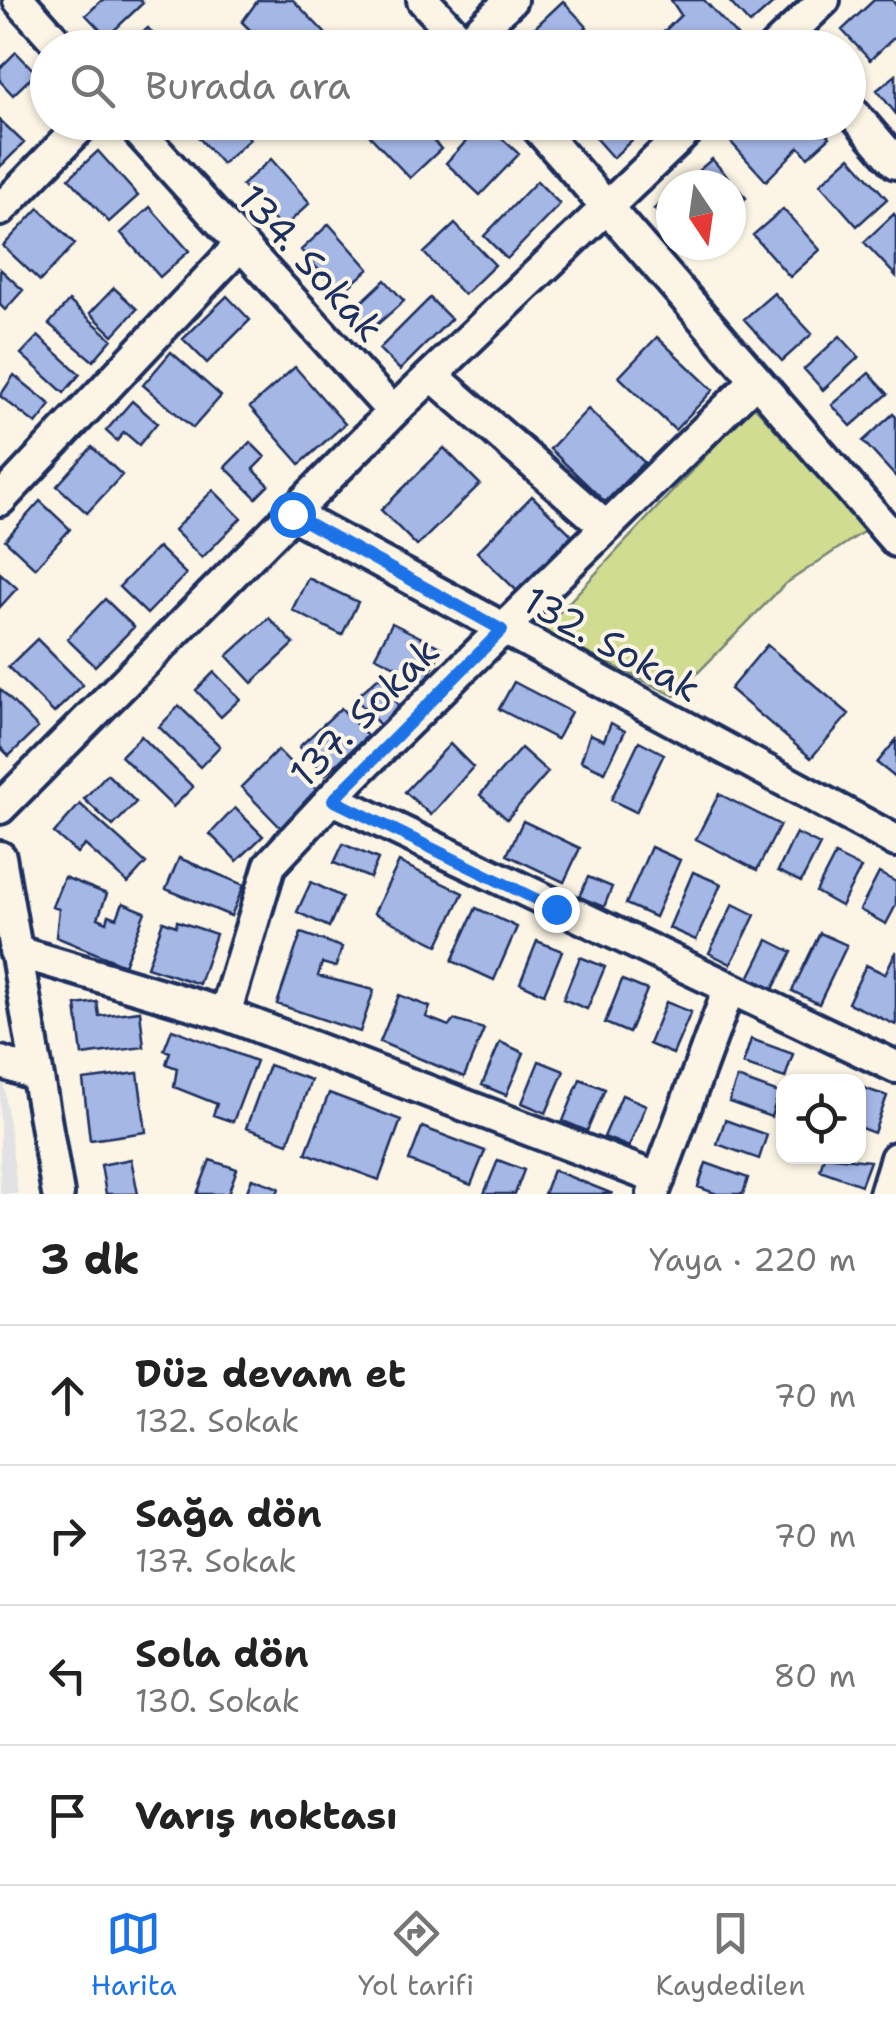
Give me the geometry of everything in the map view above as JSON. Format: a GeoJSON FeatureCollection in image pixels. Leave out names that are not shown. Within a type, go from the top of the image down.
{"type":"FeatureCollection","features":[{"type":"Feature","properties":{"kind":"street"},"geometry":{"type":"LineString","coordinates":[[19,0],[46,30]]}},
{"type":"Feature","properties":{"kind":"street"},"geometry":{"type":"LineString","coordinates":[[423,0],[452,30]]}},
{"type":"Feature","properties":{"kind":"street"},"geometry":{"type":"LineString","coordinates":[[482,30],[510,0]]}},
{"type":"Feature","properties":{"kind":"street"},"geometry":{"type":"LineString","coordinates":[[798,30],[824,0]]}},
{"type":"Feature","properties":{"kind":"street"},"geometry":{"type":"LineString","coordinates":[[866,128],[896,163]]}},
{"type":"Feature","properties":{"kind":"street"},"geometry":{"type":"LineString","coordinates":[[0,210],[68,140]]}},
{"type":"Feature","properties":{"kind":"street","name":"134. Sokak"},"geometry":{"type":"LineString","coordinates":[[146,140],[393,412]]}},
{"type":"Feature","properties":{"kind":"street"},"geometry":{"type":"LineString","coordinates":[[548,140],[896,541]]}},
{"type":"Feature","properties":{"kind":"street"},"geometry":{"type":"LineString","coordinates":[[0,808],[393,412],[677,140]]}},
{"type":"Feature","properties":{"kind":"street"},"geometry":{"type":"LineString","coordinates":[[0,500],[241,244]]}},
{"type":"Feature","properties":{"kind":"street"},"geometry":{"type":"LineString","coordinates":[[432,375],[606,527]]}},
{"type":"Feature","properties":{"kind":"street","name":"137. Sokak"},"geometry":{"type":"LineString","coordinates":[[225,1014],[270,865],[756,380]]}},
{"type":"Feature","properties":{"kind":"street","name":"132. Sokak"},"geometry":{"type":"LineString","coordinates":[[292,514],[896,841]]}},
{"type":"Feature","properties":{"kind":"street"},"geometry":{"type":"LineString","coordinates":[[333,800],[896,1068]]}},
{"type":"Feature","properties":{"kind":"street"},"geometry":{"type":"LineString","coordinates":[[0,857],[58,1194]]}},
{"type":"Feature","properties":{"kind":"street"},"geometry":{"type":"LineString","coordinates":[[16,951],[225,1014],[656,1187],[729,990]]}},
{"type":"Feature","properties":{"kind":"street"},"geometry":{"type":"LineString","coordinates":[[0,1062],[37,1075]]}},
{"type":"Feature","properties":{"kind":"street"},"geometry":{"type":"LineString","coordinates":[[885,1194],[896,1158]]}},
{"type":"Feature","properties":{"kind":"shaded area"},"geometry":{"type":"Polygon","coordinates":[[[0,1055],[18,1194],[0,1194],[0,1055]]]}},
{"type":"Feature","properties":{"kind":"green space"},"geometry":{"type":"Polygon","coordinates":[[[753,405],[866,530],[785,584],[675,696],[542,631],[753,405]]]}},
{"type":"Feature","properties":{"kind":"building"},"geometry":{"type":"Polygon","coordinates":[[[102,0],[143,3],[114,30],[100,30],[86,15],[102,0]]]}},
{"type":"Feature","properties":{"kind":"building"},"geometry":{"type":"Polygon","coordinates":[[[258,0],[293,0],[322,30],[250,30],[242,22],[258,0]]]}},
{"type":"Feature","properties":{"kind":"building"},"geometry":{"type":"Polygon","coordinates":[[[671,0],[704,0],[732,30],[666,30],[681,15],[671,0]]]}},
{"type":"Feature","properties":{"kind":"building"},"geometry":{"type":"Polygon","coordinates":[[[728,0],[777,0],[750,24],[728,0]]]}},
{"type":"Feature","properties":{"kind":"building"},"geometry":{"type":"Polygon","coordinates":[[[874,0],[892,0],[896,5],[896,36],[870,60],[866,56],[866,30],[842,30],[874,0]]]}},
{"type":"Feature","properties":{"kind":"building"},"geometry":{"type":"Polygon","coordinates":[[[563,1],[587,27],[584,30],[532,30],[563,1]]]}},
{"type":"Feature","properties":{"kind":"building"},"geometry":{"type":"Polygon","coordinates":[[[16,52],[30,67],[30,79],[13,95],[0,81],[0,68],[16,52]]]}},
{"type":"Feature","properties":{"kind":"building"},"geometry":{"type":"Polygon","coordinates":[[[896,75],[896,114],[877,90],[896,75]]]}},
{"type":"Feature","properties":{"kind":"building"},"geometry":{"type":"Polygon","coordinates":[[[0,120],[24,143],[0,167],[0,120]]]}},
{"type":"Feature","properties":{"kind":"building"},"geometry":{"type":"Polygon","coordinates":[[[201,140],[249,140],[222,164],[201,140]]]}},
{"type":"Feature","properties":{"kind":"building"},"geometry":{"type":"Polygon","coordinates":[[[374,140],[433,140],[441,149],[410,178],[374,140]]]}},
{"type":"Feature","properties":{"kind":"building"},"geometry":{"type":"Polygon","coordinates":[[[467,140],[504,140],[519,154],[480,195],[446,163],[467,140]]]}},
{"type":"Feature","properties":{"kind":"building"},"geometry":{"type":"Polygon","coordinates":[[[597,140],[632,140],[613,158],[597,140]]]}},
{"type":"Feature","properties":{"kind":"building"},"geometry":{"type":"Polygon","coordinates":[[[827,140],[808,157],[799,147],[766,181],[730,141],[827,140]]]}},
{"type":"Feature","properties":{"kind":"building"},"geometry":{"type":"Polygon","coordinates":[[[98,151],[138,196],[109,222],[69,178],[98,151]]]}},
{"type":"Feature","properties":{"kind":"building"},"geometry":{"type":"Polygon","coordinates":[[[850,157],[887,199],[857,226],[820,184],[850,157]]]}},
{"type":"Feature","properties":{"kind":"building"},"geometry":{"type":"Polygon","coordinates":[[[271,159],[310,203],[282,229],[242,185],[271,159]]]}},
{"type":"Feature","properties":{"kind":"building"},"geometry":{"type":"Polygon","coordinates":[[[712,159],[722,170],[699,170],[712,159]]]}},
{"type":"Feature","properties":{"kind":"building"},"geometry":{"type":"Polygon","coordinates":[[[537,181],[560,204],[507,259],[484,236],[537,181]]]}},
{"type":"Feature","properties":{"kind":"building"},"geometry":{"type":"Polygon","coordinates":[[[150,207],[189,251],[160,277],[121,233],[150,207]]]}},
{"type":"Feature","properties":{"kind":"building"},"geometry":{"type":"Polygon","coordinates":[[[39,208],[75,244],[40,281],[3,246],[39,208]]]}},
{"type":"Feature","properties":{"kind":"building"},"geometry":{"type":"Polygon","coordinates":[[[783,209],[820,250],[790,277],[753,235],[783,209]]]}},
{"type":"Feature","properties":{"kind":"building"},"geometry":{"type":"Polygon","coordinates":[[[894,214],[896,217],[896,276],[864,242],[894,214]]]}},
{"type":"Feature","properties":{"kind":"building"},"geometry":{"type":"Polygon","coordinates":[[[329,224],[369,269],[340,294],[301,250],[329,224]]]}},
{"type":"Feature","properties":{"kind":"building"},"geometry":{"type":"Polygon","coordinates":[[[455,224],[495,265],[464,295],[424,253],[455,224]]]}},
{"type":"Feature","properties":{"kind":"building"},"geometry":{"type":"Polygon","coordinates":[[[0,269],[23,290],[5,310],[0,305],[0,269]]]}},
{"type":"Feature","properties":{"kind":"building"},"geometry":{"type":"Polygon","coordinates":[[[385,280],[404,301],[371,330],[353,310],[385,280]]]}},
{"type":"Feature","properties":{"kind":"building"},"geometry":{"type":"Polygon","coordinates":[[[114,288],[137,309],[113,335],[90,313],[114,288]]]}},
{"type":"Feature","properties":{"kind":"building"},"geometry":{"type":"Polygon","coordinates":[[[774,293],[812,334],[782,361],[744,319],[774,293]]]}},
{"type":"Feature","properties":{"kind":"building"},"geometry":{"type":"Polygon","coordinates":[[[227,296],[250,320],[207,363],[183,339],[227,296]]]}},
{"type":"Feature","properties":{"kind":"building"},"geometry":{"type":"Polygon","coordinates":[[[430,298],[451,319],[400,370],[379,349],[430,298]]]}},
{"type":"Feature","properties":{"kind":"building"},"geometry":{"type":"Polygon","coordinates":[[[69,301],[112,339],[93,361],[49,324],[69,301]]]}},
{"type":"Feature","properties":{"kind":"building"},"geometry":{"type":"Polygon","coordinates":[[[38,336],[80,374],[64,393],[21,354],[38,336]]]}},
{"type":"Feature","properties":{"kind":"building"},"geometry":{"type":"Polygon","coordinates":[[[840,336],[859,357],[823,390],[804,369],[840,336]]]}},
{"type":"Feature","properties":{"kind":"building"},"geometry":{"type":"Polygon","coordinates":[[[657,337],[713,390],[675,430],[619,377],[657,337]]]}},
{"type":"Feature","properties":{"kind":"building"},"geometry":{"type":"Polygon","coordinates":[[[171,352],[221,396],[193,428],[143,385],[171,352]]]}},
{"type":"Feature","properties":{"kind":"building"},"geometry":{"type":"Polygon","coordinates":[[[295,367],[345,424],[300,464],[250,407],[295,367]]]}},
{"type":"Feature","properties":{"kind":"building"},"geometry":{"type":"Polygon","coordinates":[[[869,373],[888,394],[851,426],[832,405],[869,373]]]}},
{"type":"Feature","properties":{"kind":"building"},"geometry":{"type":"Polygon","coordinates":[[[14,375],[51,405],[36,424],[0,396],[14,375]]]}},
{"type":"Feature","properties":{"kind":"building"},"geometry":{"type":"Polygon","coordinates":[[[132,401],[157,423],[139,445],[124,432],[117,441],[106,431],[132,401]]]}},
{"type":"Feature","properties":{"kind":"building"},"geometry":{"type":"Polygon","coordinates":[[[588,409],[644,462],[605,502],[550,449],[588,409]]]}},
{"type":"Feature","properties":{"kind":"building"},"geometry":{"type":"Polygon","coordinates":[[[893,414],[896,417],[896,477],[863,441],[893,414]]]}},
{"type":"Feature","properties":{"kind":"building"},"geometry":{"type":"Polygon","coordinates":[[[250,442],[265,457],[253,469],[269,485],[256,498],[225,467],[250,442]]]}},
{"type":"Feature","properties":{"kind":"building"},"geometry":{"type":"Polygon","coordinates":[[[92,447],[122,475],[87,513],[57,486],[92,447]]]}},
{"type":"Feature","properties":{"kind":"building"},"geometry":{"type":"Polygon","coordinates":[[[444,448],[480,484],[417,546],[381,510],[444,448]]]}},
{"type":"Feature","properties":{"kind":"building"},"geometry":{"type":"Polygon","coordinates":[[[213,490],[241,518],[202,558],[174,530],[213,490]]]}},
{"type":"Feature","properties":{"kind":"building"},"geometry":{"type":"Polygon","coordinates":[[[532,496],[572,535],[517,591],[477,552],[532,496]]]}},
{"type":"Feature","properties":{"kind":"building"},"geometry":{"type":"Polygon","coordinates":[[[40,501],[70,529],[35,568],[5,540],[40,501]]]}},
{"type":"Feature","properties":{"kind":"building"},"geometry":{"type":"Polygon","coordinates":[[[158,547],[186,574],[147,614],[119,587],[158,547]]]}},
{"type":"Feature","properties":{"kind":"building"},"geometry":{"type":"Polygon","coordinates":[[[0,573],[17,588],[0,607],[0,573]]]}},
{"type":"Feature","properties":{"kind":"building"},"geometry":{"type":"Polygon","coordinates":[[[308,578],[358,602],[342,635],[292,610],[308,578]]]}},
{"type":"Feature","properties":{"kind":"building"},"geometry":{"type":"Polygon","coordinates":[[[105,599],[134,627],[95,666],[67,639],[105,599]]]}},
{"type":"Feature","properties":{"kind":"building"},"geometry":{"type":"Polygon","coordinates":[[[269,618],[294,644],[252,683],[227,656],[269,618]]]}},
{"type":"Feature","properties":{"kind":"building"},"geometry":{"type":"Polygon","coordinates":[[[392,623],[442,648],[426,681],[375,656],[392,623]]]}},
{"type":"Feature","properties":{"kind":"building"},"geometry":{"type":"Polygon","coordinates":[[[37,639],[83,685],[54,713],[8,667],[37,639]]]}},
{"type":"Feature","properties":{"kind":"building"},"geometry":{"type":"Polygon","coordinates":[[[767,645],[849,714],[811,758],[730,689],[767,645]]]}},
{"type":"Feature","properties":{"kind":"building"},"geometry":{"type":"Polygon","coordinates":[[[214,672],[240,699],[221,717],[196,690],[214,672]]]}},
{"type":"Feature","properties":{"kind":"building"},"geometry":{"type":"Polygon","coordinates":[[[379,677],[398,693],[392,698],[401,708],[381,726],[355,698],[379,677]]]}},
{"type":"Feature","properties":{"kind":"building"},"geometry":{"type":"Polygon","coordinates":[[[514,682],[571,712],[557,739],[499,709],[514,682]]]}},
{"type":"Feature","properties":{"kind":"building"},"geometry":{"type":"Polygon","coordinates":[[[0,689],[38,728],[9,756],[0,747],[0,689]]]}},
{"type":"Feature","properties":{"kind":"building"},"geometry":{"type":"Polygon","coordinates":[[[179,706],[220,746],[200,767],[159,727],[179,706]]]}},
{"type":"Feature","properties":{"kind":"building"},"geometry":{"type":"Polygon","coordinates":[[[341,708],[367,736],[325,775],[299,747],[341,708]]]}},
{"type":"Feature","properties":{"kind":"building"},"geometry":{"type":"Polygon","coordinates":[[[611,723],[625,731],[605,772],[581,761],[590,734],[604,740],[611,723]]]}},
{"type":"Feature","properties":{"kind":"building"},"geometry":{"type":"Polygon","coordinates":[[[141,736],[193,787],[173,807],[121,756],[141,736]]]}},
{"type":"Feature","properties":{"kind":"building"},"geometry":{"type":"Polygon","coordinates":[[[896,740],[896,778],[877,763],[896,740]]]}},
{"type":"Feature","properties":{"kind":"building"},"geometry":{"type":"Polygon","coordinates":[[[639,741],[664,754],[636,812],[611,800],[639,741]]]}},
{"type":"Feature","properties":{"kind":"building"},"geometry":{"type":"Polygon","coordinates":[[[450,744],[473,767],[431,815],[405,792],[450,744]]]}},
{"type":"Feature","properties":{"kind":"building"},"geometry":{"type":"Polygon","coordinates":[[[521,748],[548,772],[507,819],[480,795],[521,748]]]}},
{"type":"Feature","properties":{"kind":"building"},"geometry":{"type":"Polygon","coordinates":[[[278,750],[318,791],[281,828],[241,787],[278,750]]]}},
{"type":"Feature","properties":{"kind":"building"},"geometry":{"type":"Polygon","coordinates":[[[107,774],[136,802],[113,826],[84,799],[107,774]]]}},
{"type":"Feature","properties":{"kind":"building"},"geometry":{"type":"Polygon","coordinates":[[[719,794],[780,825],[757,870],[696,839],[719,794]]]}},
{"type":"Feature","properties":{"kind":"building"},"geometry":{"type":"Polygon","coordinates":[[[80,804],[146,863],[128,883],[85,845],[77,853],[54,833],[80,804]]]}},
{"type":"Feature","properties":{"kind":"building"},"geometry":{"type":"Polygon","coordinates":[[[235,808],[263,836],[237,861],[210,834],[235,808]]]}},
{"type":"Feature","properties":{"kind":"building"},"geometry":{"type":"Polygon","coordinates":[[[523,821],[580,848],[564,882],[507,855],[523,821]]]}},
{"type":"Feature","properties":{"kind":"building"},"geometry":{"type":"Polygon","coordinates":[[[796,833],[820,845],[801,882],[778,871],[796,833]]]}},
{"type":"Feature","properties":{"kind":"building"},"geometry":{"type":"Polygon","coordinates":[[[343,844],[378,859],[370,878],[334,863],[343,844]]]}},
{"type":"Feature","properties":{"kind":"building"},"geometry":{"type":"Polygon","coordinates":[[[651,847],[680,860],[655,917],[626,904],[651,847]]]}},
{"type":"Feature","properties":{"kind":"building"},"geometry":{"type":"Polygon","coordinates":[[[835,855],[861,868],[841,906],[816,892],[835,855]]]}},
{"type":"Feature","properties":{"kind":"building"},"geometry":{"type":"Polygon","coordinates":[[[179,858],[244,885],[231,916],[166,889],[179,858]]]}},
{"type":"Feature","properties":{"kind":"building"},"geometry":{"type":"Polygon","coordinates":[[[399,862],[463,893],[438,945],[374,913],[399,862]]]}},
{"type":"Feature","properties":{"kind":"building"},"geometry":{"type":"Polygon","coordinates":[[[693,872],[721,884],[696,940],[669,928],[693,872]]]}},
{"type":"Feature","properties":{"kind":"building"},"geometry":{"type":"Polygon","coordinates":[[[879,873],[896,882],[896,905],[886,924],[860,910],[879,873]]]}},
{"type":"Feature","properties":{"kind":"building"},"geometry":{"type":"Polygon","coordinates":[[[64,877],[107,894],[98,918],[107,922],[109,915],[117,918],[123,903],[145,912],[124,965],[56,937],[59,909],[52,907],[64,877]]]}},
{"type":"Feature","properties":{"kind":"building"},"geometry":{"type":"Polygon","coordinates":[[[588,877],[612,887],[604,907],[579,897],[588,877]]]}},
{"type":"Feature","properties":{"kind":"building"},"geometry":{"type":"Polygon","coordinates":[[[311,882],[342,897],[329,927],[297,912],[311,882]]]}},
{"type":"Feature","properties":{"kind":"building"},"geometry":{"type":"Polygon","coordinates":[[[733,904],[755,915],[731,964],[709,953],[733,904]]]}},
{"type":"Feature","properties":{"kind":"building"},"geometry":{"type":"Polygon","coordinates":[[[476,908],[517,927],[494,980],[452,961],[476,908]]]}},
{"type":"Feature","properties":{"kind":"building"},"geometry":{"type":"Polygon","coordinates":[[[163,921],[176,926],[177,921],[216,934],[199,984],[147,967],[163,921]]]}},
{"type":"Feature","properties":{"kind":"building"},"geometry":{"type":"Polygon","coordinates":[[[301,933],[342,947],[336,967],[322,963],[318,976],[374,990],[360,1032],[277,1004],[301,933]]]}},
{"type":"Feature","properties":{"kind":"building"},"geometry":{"type":"Polygon","coordinates":[[[820,933],[847,945],[819,1004],[792,991],[820,933]]]}},
{"type":"Feature","properties":{"kind":"building"},"geometry":{"type":"Polygon","coordinates":[[[768,940],[792,952],[773,989],[749,978],[768,940]]]}},
{"type":"Feature","properties":{"kind":"building"},"geometry":{"type":"Polygon","coordinates":[[[537,941],[562,951],[544,994],[520,983],[537,941]]]}},
{"type":"Feature","properties":{"kind":"building"},"geometry":{"type":"Polygon","coordinates":[[[896,951],[896,1025],[848,1003],[866,965],[885,974],[896,951]]]}},
{"type":"Feature","properties":{"kind":"building"},"geometry":{"type":"Polygon","coordinates":[[[580,957],[605,967],[587,1009],[563,999],[580,957]]]}},
{"type":"Feature","properties":{"kind":"building"},"geometry":{"type":"Polygon","coordinates":[[[622,980],[647,990],[629,1033],[605,1023],[622,980]]]}},
{"type":"Feature","properties":{"kind":"building"},"geometry":{"type":"Polygon","coordinates":[[[399,995],[430,1007],[426,1017],[449,1026],[454,1020],[484,1029],[464,1077],[380,1042],[399,995]]]}},
{"type":"Feature","properties":{"kind":"building"},"geometry":{"type":"Polygon","coordinates":[[[97,1002],[99,1016],[140,1011],[144,1047],[82,1055],[76,1005],[97,1002]]]}},
{"type":"Feature","properties":{"kind":"building"},"geometry":{"type":"Polygon","coordinates":[[[666,1002],[691,1012],[673,1054],[649,1044],[666,1002]]]}},
{"type":"Feature","properties":{"kind":"building"},"geometry":{"type":"Polygon","coordinates":[[[172,1029],[256,1061],[233,1122],[213,1115],[217,1104],[174,1087],[177,1068],[166,1064],[170,1052],[164,1050],[172,1029]]]}},
{"type":"Feature","properties":{"kind":"building"},"geometry":{"type":"Polygon","coordinates":[[[751,1039],[793,1054],[786,1074],[776,1075],[743,1064],[751,1039]]]}},
{"type":"Feature","properties":{"kind":"building"},"geometry":{"type":"Polygon","coordinates":[[[500,1042],[524,1053],[506,1095],[482,1085],[500,1042]]]}},
{"type":"Feature","properties":{"kind":"building"},"geometry":{"type":"Polygon","coordinates":[[[539,1061],[564,1071],[546,1113],[522,1103],[539,1061]]]}},
{"type":"Feature","properties":{"kind":"building"},"geometry":{"type":"Polygon","coordinates":[[[269,1065],[311,1080],[288,1143],[246,1128],[269,1065]]]}},
{"type":"Feature","properties":{"kind":"building"},"geometry":{"type":"Polygon","coordinates":[[[138,1073],[146,1132],[90,1140],[83,1080],[138,1073]]]}},
{"type":"Feature","properties":{"kind":"building"},"geometry":{"type":"Polygon","coordinates":[[[737,1078],[776,1092],[771,1117],[729,1102],[737,1078]]]}},
{"type":"Feature","properties":{"kind":"building"},"geometry":{"type":"Polygon","coordinates":[[[580,1079],[605,1089],[587,1131],[563,1121],[580,1079]]]}},
{"type":"Feature","properties":{"kind":"building"},"geometry":{"type":"Polygon","coordinates":[[[866,1089],[887,1096],[874,1133],[866,1130],[866,1089]]]}},
{"type":"Feature","properties":{"kind":"building"},"geometry":{"type":"Polygon","coordinates":[[[329,1093],[401,1120],[379,1180],[306,1153],[329,1093]]]}},
{"type":"Feature","properties":{"kind":"building"},"geometry":{"type":"Polygon","coordinates":[[[622,1095],[646,1105],[629,1147],[604,1137],[622,1095]]]}},
{"type":"Feature","properties":{"kind":"building"},"geometry":{"type":"Polygon","coordinates":[[[725,1120],[767,1135],[759,1159],[717,1144],[725,1120]]]}},
{"type":"Feature","properties":{"kind":"building"},"geometry":{"type":"Polygon","coordinates":[[[422,1127],[485,1151],[471,1185],[409,1161],[422,1127]]]}},
{"type":"Feature","properties":{"kind":"building"},"geometry":{"type":"Polygon","coordinates":[[[131,1159],[138,1194],[106,1194],[101,1165],[131,1159]]]}},
{"type":"Feature","properties":{"kind":"building"},"geometry":{"type":"Polygon","coordinates":[[[210,1160],[237,1169],[228,1194],[197,1194],[210,1160]]]}},
{"type":"Feature","properties":{"kind":"building"},"geometry":{"type":"Polygon","coordinates":[[[498,1160],[524,1170],[515,1194],[484,1194],[498,1160]]]}},
{"type":"Feature","properties":{"kind":"building"},"geometry":{"type":"Polygon","coordinates":[[[870,1161],[861,1185],[820,1170],[822,1164],[870,1161]]]}},
{"type":"Feature","properties":{"kind":"building"},"geometry":{"type":"Polygon","coordinates":[[[706,1163],[748,1178],[743,1194],[717,1194],[698,1187],[706,1163]]]}},
{"type":"Feature","properties":{"kind":"building"},"geometry":{"type":"Polygon","coordinates":[[[553,1170],[613,1194],[544,1194],[553,1170]]]}},
{"type":"Feature","properties":{"kind":"building"},"geometry":{"type":"Polygon","coordinates":[[[252,1178],[279,1188],[277,1194],[246,1194],[252,1178]]]}},
{"type":"Feature","properties":{"kind":"route"},"geometry":{"type":"LineString","coordinates":[[292,514],[502,630],[333,800],[556,909]]}}]}
